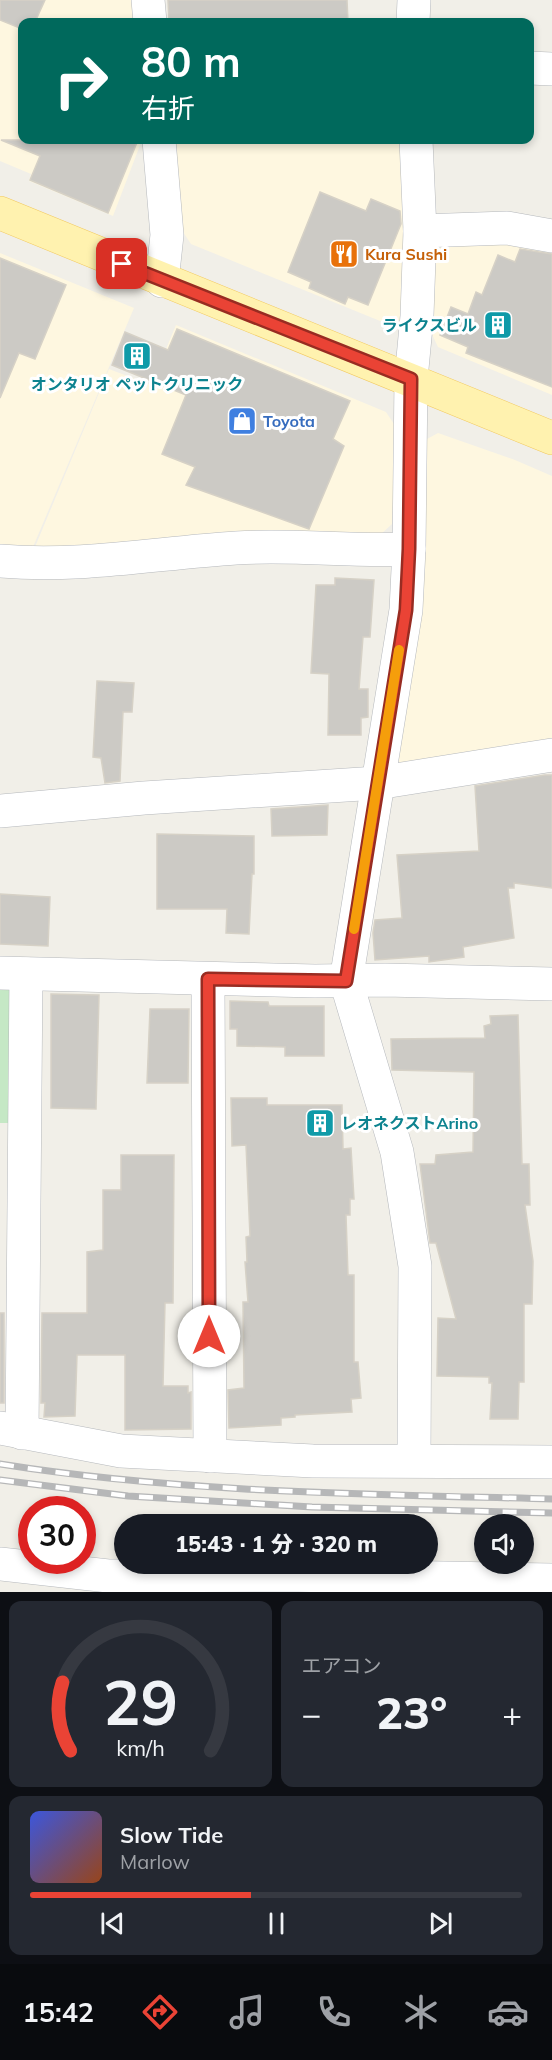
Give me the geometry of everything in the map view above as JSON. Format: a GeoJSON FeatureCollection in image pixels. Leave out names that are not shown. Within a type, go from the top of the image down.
{"type":"FeatureCollection","features":[{"type":"Feature","properties":{"kind":"main road"},"geometry":{"type":"LineString","coordinates":[[0,213],[162,281],[411,379],[552,438]]}},
{"type":"Feature","properties":{"kind":"street"},"geometry":{"type":"LineString","coordinates":[[148,0],[150,18]]}},
{"type":"Feature","properties":{"kind":"street"},"geometry":{"type":"LineString","coordinates":[[413,18],[414,0]]}},
{"type":"Feature","properties":{"kind":"street"},"geometry":{"type":"LineString","coordinates":[[534,68],[552,69]]}},
{"type":"Feature","properties":{"kind":"street"},"geometry":{"type":"LineString","coordinates":[[159,144],[167,235],[162,281]]}},
{"type":"Feature","properties":{"kind":"street"},"geometry":{"type":"LineString","coordinates":[[414,1460],[415,1266],[397,1152],[346,981],[406,610],[411,379],[417,316],[420,231],[416,144]]}},
{"type":"Feature","properties":{"kind":"street"},"geometry":{"type":"LineString","coordinates":[[420,231],[507,228],[552,236]]}},
{"type":"Feature","properties":{"kind":"street"},"geometry":{"type":"LineString","coordinates":[[0,561],[26,564],[85,562],[238,547],[409,549]]}},
{"type":"Feature","properties":{"kind":"street"},"geometry":{"type":"LineString","coordinates":[[0,811],[144,798],[377,783],[552,755]]}},
{"type":"Feature","properties":{"kind":"street"},"geometry":{"type":"LineString","coordinates":[[552,984],[13,974],[11,1431],[121,1450],[210,1456],[313,1461],[552,1462]]}},
{"type":"Feature","properties":{"kind":"street"},"geometry":{"type":"LineString","coordinates":[[208,979],[210,1456]]}},
{"type":"Feature","properties":{"kind":"street"},"geometry":{"type":"LineString","coordinates":[[0,1564],[108,1576],[285,1575],[413,1585],[552,1580]]}},
{"type":"Feature","properties":{"kind":"shaded area"},"geometry":{"type":"Polygon","coordinates":[[[0,0],[135,0],[136,18],[18,18],[18,144],[140,144],[113,216],[29,181],[31,174],[0,161],[0,0]]]}},
{"type":"Feature","properties":{"kind":"shaded area"},"geometry":{"type":"Polygon","coordinates":[[[176,144],[407,144],[403,318],[390,325],[191,244],[181,229],[176,144]]]}},
{"type":"Feature","properties":{"kind":"shaded area","name":"ライクスビル"},"geometry":{"type":"Polygon","coordinates":[[[447,240],[552,243],[552,395],[438,347],[428,326],[434,254],[447,240]]]}},
{"type":"Feature","properties":{"kind":"shaded area"},"geometry":{"type":"Polygon","coordinates":[[[0,253],[134,308],[33,547],[0,545],[0,253]]]}},
{"type":"Feature","properties":{"kind":"shaded area"},"geometry":{"type":"Polygon","coordinates":[[[176,325],[386,412],[396,427],[392,524],[379,536],[35,547],[109,369],[151,385],[176,325]]]}},
{"type":"Feature","properties":{"kind":"shaded area"},"geometry":{"type":"Polygon","coordinates":[[[438,433],[515,460],[552,476],[552,746],[405,769],[396,759],[420,608],[427,439],[438,433]]]}},
{"type":"Feature","properties":{"kind":"green space"},"geometry":{"type":"Polygon","coordinates":[[[0,981],[15,992],[13,1123],[0,1123],[0,981]]]}},
{"type":"Feature","properties":{"kind":"building"},"geometry":{"type":"Polygon","coordinates":[[[0,0],[45,0],[37,18],[18,18],[18,27],[0,20],[0,0]]]}},
{"type":"Feature","properties":{"kind":"building"},"geometry":{"type":"Polygon","coordinates":[[[168,0],[347,0],[348,18],[169,18],[168,0]]]}},
{"type":"Feature","properties":{"kind":"building"},"geometry":{"type":"Polygon","coordinates":[[[1,140],[18,140],[18,144],[136,144],[108,213],[30,180],[40,156],[1,140]]]}},
{"type":"Feature","properties":{"kind":"building"},"geometry":{"type":"Polygon","coordinates":[[[320,192],[366,211],[371,199],[400,211],[401,224],[368,305],[348,297],[345,304],[309,288],[311,282],[288,272],[320,192]]]}},
{"type":"Feature","properties":{"kind":"building","name":"ライクスビル"},"geometry":{"type":"Polygon","coordinates":[[[520,249],[552,254],[552,387],[466,353],[468,347],[440,335],[451,307],[468,314],[476,292],[482,295],[498,255],[515,262],[520,249]]]}},
{"type":"Feature","properties":{"kind":"building"},"geometry":{"type":"Polygon","coordinates":[[[0,258],[66,285],[35,359],[19,353],[0,398],[0,258]]]}},
{"type":"Feature","properties":{"kind":"building"},"geometry":{"type":"Polygon","coordinates":[[[177,329],[350,401],[333,439],[344,446],[309,529],[186,485],[195,467],[162,454],[186,395],[112,365],[125,332],[168,350],[177,329]]]}},
{"type":"Feature","properties":{"kind":"building"},"geometry":{"type":"Polygon","coordinates":[[[335,578],[374,580],[370,637],[363,637],[359,689],[368,689],[368,717],[361,718],[361,735],[328,735],[329,674],[311,673],[316,585],[335,585],[335,578]]]}},
{"type":"Feature","properties":{"kind":"building"},"geometry":{"type":"Polygon","coordinates":[[[97,681],[134,683],[132,712],[123,712],[120,781],[105,783],[101,758],[93,757],[97,681]]]}},
{"type":"Feature","properties":{"kind":"building"},"geometry":{"type":"Polygon","coordinates":[[[552,775],[552,888],[514,883],[514,888],[508,888],[514,938],[463,947],[464,957],[429,962],[429,956],[375,960],[373,933],[375,920],[402,918],[397,855],[479,851],[475,786],[552,775]]]}},
{"type":"Feature","properties":{"kind":"building"},"geometry":{"type":"Polygon","coordinates":[[[328,805],[327,835],[272,836],[271,809],[328,805]]]}},
{"type":"Feature","properties":{"kind":"building"},"geometry":{"type":"Polygon","coordinates":[[[157,834],[254,836],[254,874],[252,874],[249,934],[226,933],[227,909],[157,909],[157,834]]]}},
{"type":"Feature","properties":{"kind":"building"},"geometry":{"type":"Polygon","coordinates":[[[0,894],[50,897],[48,946],[0,944],[0,894]]]}},
{"type":"Feature","properties":{"kind":"building"},"geometry":{"type":"Polygon","coordinates":[[[51,994],[99,995],[96,1109],[51,1108],[51,994]]]}},
{"type":"Feature","properties":{"kind":"building"},"geometry":{"type":"Polygon","coordinates":[[[230,1001],[268,1002],[269,1006],[324,1006],[324,1056],[285,1056],[285,1047],[237,1046],[237,1029],[230,1029],[230,1001]]]}},
{"type":"Feature","properties":{"kind":"building"},"geometry":{"type":"Polygon","coordinates":[[[150,1009],[189,1009],[188,1083],[147,1083],[150,1009]]]}},
{"type":"Feature","properties":{"kind":"building"},"geometry":{"type":"Polygon","coordinates":[[[518,1015],[522,1164],[529,1164],[530,1205],[525,1205],[533,1261],[532,1304],[524,1304],[524,1382],[519,1382],[518,1419],[490,1419],[492,1383],[489,1383],[489,1377],[437,1376],[438,1318],[456,1319],[436,1243],[430,1243],[420,1164],[435,1164],[436,1155],[473,1152],[474,1072],[392,1070],[391,1039],[485,1038],[484,1026],[491,1024],[490,1016],[518,1015]]]}},
{"type":"Feature","properties":{"kind":"building"},"geometry":{"type":"Polygon","coordinates":[[[231,1098],[267,1098],[267,1105],[342,1105],[343,1149],[351,1148],[354,1199],[350,1199],[350,1215],[346,1215],[348,1275],[354,1275],[354,1362],[358,1362],[361,1398],[351,1399],[352,1412],[295,1415],[295,1417],[281,1418],[281,1425],[229,1428],[228,1390],[244,1388],[243,1302],[248,1302],[245,1262],[247,1262],[246,1237],[250,1236],[246,1145],[232,1146],[231,1098]]]}},
{"type":"Feature","properties":{"kind":"building"},"geometry":{"type":"Polygon","coordinates":[[[121,1155],[174,1155],[173,1303],[165,1303],[163,1386],[188,1386],[188,1393],[191,1392],[191,1429],[125,1430],[125,1355],[77,1355],[75,1416],[44,1417],[45,1403],[41,1403],[42,1313],[87,1313],[87,1252],[103,1250],[103,1190],[121,1190],[121,1155]]]}},
{"type":"Feature","properties":{"kind":"building"},"geometry":{"type":"Polygon","coordinates":[[[0,1313],[4,1313],[4,1403],[0,1403],[0,1313]]]}},
{"type":"Feature","properties":{"kind":"railway"},"geometry":{"type":"LineString","coordinates":[[0,1464],[69,1474],[206,1486],[344,1493],[552,1499]]}},
{"type":"Feature","properties":{"kind":"railway"},"geometry":{"type":"LineString","coordinates":[[0,1480],[128,1496],[312,1507],[552,1513]]}},
{"type":"Feature","properties":{"kind":"slow traffic"},"geometry":{"type":"LineString","coordinates":[[354,929],[399,650]]}},
{"type":"Feature","properties":{"kind":"place","name":"Kura Sushi"},"geometry":{"type":"Point","coordinates":[344,254]}},
{"type":"Feature","properties":{"kind":"place","name":"ライクスビル"},"geometry":{"type":"Point","coordinates":[498,325]}},
{"type":"Feature","properties":{"kind":"place","name":"オンタリオ ペットクリニック"},"geometry":{"type":"Point","coordinates":[137,356]}},
{"type":"Feature","properties":{"kind":"place","name":"Toyota"},"geometry":{"type":"Point","coordinates":[242,421]}},
{"type":"Feature","properties":{"kind":"place","name":"レオネクストArino"},"geometry":{"type":"Point","coordinates":[320,1123]}},
{"type":"Feature","properties":{"kind":"route"},"geometry":{"type":"LineString","coordinates":[[122,264],[411,379],[406,610],[346,981],[208,979],[209,1336]]}}]}
